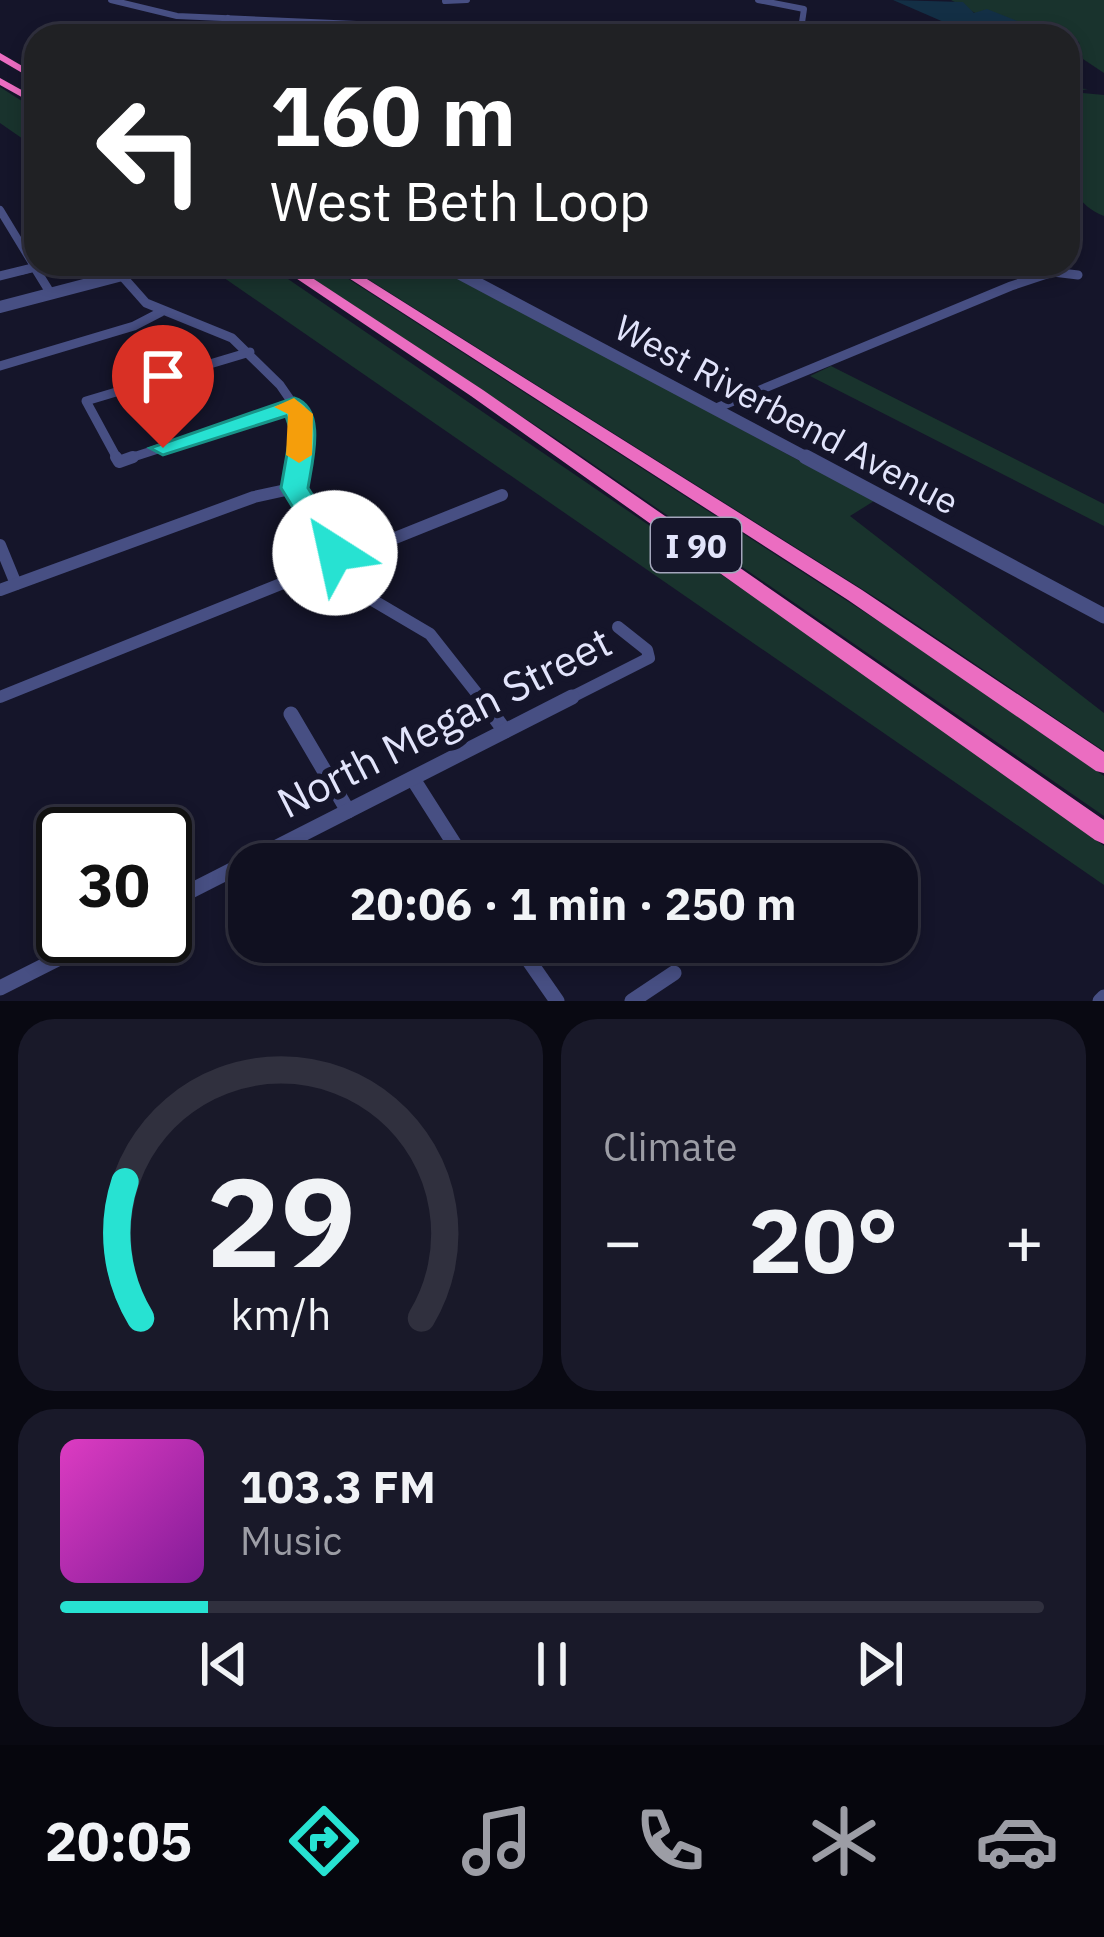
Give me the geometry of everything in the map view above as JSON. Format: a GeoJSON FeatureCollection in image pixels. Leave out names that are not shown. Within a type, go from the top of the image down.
{"type":"FeatureCollection","features":[{"type":"Feature","properties":{"kind":"highway","name":"I 90"},"geometry":{"type":"LineString","coordinates":[[300,276],[478,393],[1104,833]]}},
{"type":"Feature","properties":{"kind":"highway","name":"I 90"},"geometry":{"type":"LineString","coordinates":[[353,276],[855,595],[1104,764]]}},
{"type":"Feature","properties":{"kind":"street"},"geometry":{"type":"LineString","coordinates":[[111,0],[162,14],[398,24]]}},
{"type":"Feature","properties":{"kind":"street"},"geometry":{"type":"LineString","coordinates":[[445,1],[466,0]]}},
{"type":"Feature","properties":{"kind":"street"},"geometry":{"type":"LineString","coordinates":[[758,0],[804,9],[802,24]]}},
{"type":"Feature","properties":{"kind":"street"},"geometry":{"type":"LineString","coordinates":[[224,24],[228,18]]}},
{"type":"Feature","properties":{"kind":"street"},"geometry":{"type":"LineString","coordinates":[[0,210],[24,250]]}},
{"type":"Feature","properties":{"kind":"street"},"geometry":{"type":"LineString","coordinates":[[40,276],[51,294]]}},
{"type":"Feature","properties":{"kind":"street"},"geometry":{"type":"LineString","coordinates":[[0,307],[119,276]]}},
{"type":"Feature","properties":{"kind":"street"},"geometry":{"type":"LineString","coordinates":[[124,276],[141,298],[161,312],[215,329],[250,352],[294,405],[303,431],[295,488],[341,560],[369,598],[439,644],[505,731]]}},
{"type":"Feature","properties":{"kind":"street","name":"West Riverbend Avenue"},"geometry":{"type":"LineString","coordinates":[[465,276],[1104,616]]}},
{"type":"Feature","properties":{"kind":"street"},"geometry":{"type":"LineString","coordinates":[[714,409],[1041,276]]}},
{"type":"Feature","properties":{"kind":"street"},"geometry":{"type":"LineString","coordinates":[[0,366],[134,326],[161,312]]}},
{"type":"Feature","properties":{"kind":"street"},"geometry":{"type":"LineString","coordinates":[[250,352],[86,401],[118,462],[294,405]]}},
{"type":"Feature","properties":{"kind":"street"},"geometry":{"type":"LineString","coordinates":[[0,590],[254,497],[295,488]]}},
{"type":"Feature","properties":{"kind":"street"},"geometry":{"type":"LineString","coordinates":[[0,697],[502,495]]}},
{"type":"Feature","properties":{"kind":"street"},"geometry":{"type":"LineString","coordinates":[[0,545],[16,584]]}},
{"type":"Feature","properties":{"kind":"street","name":"North Megan Street"},"geometry":{"type":"LineString","coordinates":[[192,890],[649,658],[647,650],[618,627]]}},
{"type":"Feature","properties":{"kind":"street"},"geometry":{"type":"LineString","coordinates":[[291,714],[348,812]]}},
{"type":"Feature","properties":{"kind":"street"},"geometry":{"type":"LineString","coordinates":[[413,779],[453,843]]}},
{"type":"Feature","properties":{"kind":"street"},"geometry":{"type":"LineString","coordinates":[[0,988],[50,963]]}},
{"type":"Feature","properties":{"kind":"street"},"geometry":{"type":"LineString","coordinates":[[531,963],[557,1001]]}},
{"type":"Feature","properties":{"kind":"street"},"geometry":{"type":"LineString","coordinates":[[632,1001],[674,973]]}},
{"type":"Feature","properties":{"kind":"green space"},"geometry":{"type":"Polygon","coordinates":[[[951,0],[1104,0],[1104,73],[1083,59],[1080,24],[1019,24],[975,13],[951,0]]]}},
{"type":"Feature","properties":{"kind":"green space"},"geometry":{"type":"Polygon","coordinates":[[[0,87],[24,102],[24,140],[0,123],[0,87]]]}},
{"type":"Feature","properties":{"kind":"green space"},"geometry":{"type":"Polygon","coordinates":[[[1080,93],[1104,95],[1104,216],[1080,198],[1080,93]]]}},
{"type":"Feature","properties":{"kind":"green space"},"geometry":{"type":"Polygon","coordinates":[[[221,276],[284,276],[807,633],[1104,846],[1104,885],[221,276]]]}},
{"type":"Feature","properties":{"kind":"green space"},"geometry":{"type":"Polygon","coordinates":[[[308,276],[344,276],[917,646],[1104,776],[1104,816],[555,438],[308,276]]]}},
{"type":"Feature","properties":{"kind":"green space"},"geometry":{"type":"Polygon","coordinates":[[[363,276],[457,276],[874,501],[850,516],[1104,713],[1104,751],[886,604],[363,276]]]}},
{"type":"Feature","properties":{"kind":"green space"},"geometry":{"type":"Polygon","coordinates":[[[831,366],[1104,504],[1104,526],[810,376],[831,366]]]}},
{"type":"Feature","properties":{"kind":"water"},"geometry":{"type":"Polygon","coordinates":[[[893,0],[963,2],[974,13],[987,9],[1025,24],[948,24],[893,0]]]}},
{"type":"Feature","properties":{"kind":"slow traffic"},"geometry":{"type":"LineString","coordinates":[[287,407],[294,405],[301,414],[299,455]]}},
{"type":"Feature","properties":{"kind":"route"},"geometry":{"type":"LineString","coordinates":[[163,448],[294,405],[301,414],[303,431],[295,488],[309,518],[335,553]]}}]}
